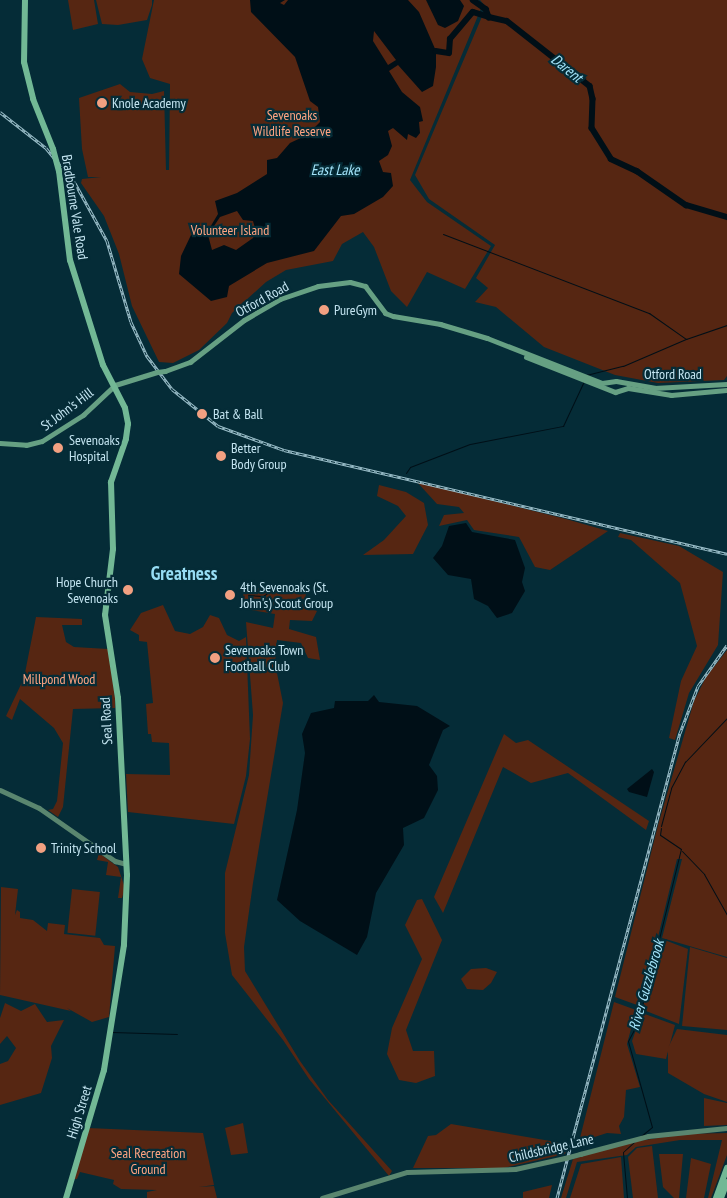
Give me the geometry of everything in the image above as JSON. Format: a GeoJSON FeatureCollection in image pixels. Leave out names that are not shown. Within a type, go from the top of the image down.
{"type":"FeatureCollection","features":[{"type":"Feature","properties":{"kind":"highway","name":"Bradbourne Vale Road"},"geometry":{"type":"LineString","coordinates":[[25,0],[22,41],[27,81],[53,149],[59,171],[70,260],[103,364],[115,385]]}},
{"type":"Feature","properties":{"kind":"highway","name":"Seal Road"},"geometry":{"type":"LineString","coordinates":[[113,1032],[124,945],[126,864],[117,692],[105,622],[113,549],[111,482],[128,431],[126,411],[115,385]]}},
{"type":"Feature","properties":{"kind":"highway","name":"High Street"},"geometry":{"type":"LineString","coordinates":[[66,1198],[102,1079],[113,1032]]}},
{"type":"Feature","properties":{"kind":"highway"},"geometry":{"type":"LineString","coordinates":[[716,1198],[727,1168]]}},
{"type":"Feature","properties":{"kind":"highway"},"geometry":{"type":"LineString","coordinates":[[721,1198],[727,1182]]}},
{"type":"Feature","properties":{"kind":"main road","name":"Otford Road"},"geometry":{"type":"LineString","coordinates":[[115,385],[190,362],[244,320],[280,299],[318,286],[341,282],[365,286],[385,313],[440,324],[506,346],[602,383],[612,382],[654,388],[727,384]]}},
{"type":"Feature","properties":{"kind":"main road","name":"Otford Road"},"geometry":{"type":"LineString","coordinates":[[506,346],[558,372],[612,391],[620,389],[671,395],[727,390]]}},
{"type":"Feature","properties":{"kind":"main road"},"geometry":{"type":"LineString","coordinates":[[612,382],[612,391]]}},
{"type":"Feature","properties":{"kind":"main road"},"geometry":{"type":"LineString","coordinates":[[620,383],[620,389]]}},
{"type":"Feature","properties":{"kind":"main road","name":"St John's Hill"},"geometry":{"type":"LineString","coordinates":[[0,443],[26,445],[42,441],[83,415],[115,385]]}},
{"type":"Feature","properties":{"kind":"street"},"geometry":{"type":"LineString","coordinates":[[0,790],[44,811],[115,861],[126,864]]}},
{"type":"Feature","properties":{"kind":"street","name":"Childsbridge Lane"},"geometry":{"type":"LineString","coordinates":[[322,1198],[407,1172],[515,1169],[648,1136],[727,1128]]}},
{"type":"Feature","properties":{"kind":"green space"},"geometry":{"type":"Polygon","coordinates":[[[68,0],[94,0],[98,24],[73,30],[68,0]]]}},
{"type":"Feature","properties":{"kind":"green space"},"geometry":{"type":"Polygon","coordinates":[[[96,0],[152,0],[152,5],[147,20],[118,25],[102,24],[96,0]]]}},
{"type":"Feature","properties":{"kind":"green space","name":"Sevenoaks Wildlife Reserve"},"geometry":{"type":"Polygon","coordinates":[[[154,0],[478,0],[482,6],[410,180],[427,202],[491,246],[465,289],[427,272],[407,307],[391,291],[374,247],[363,232],[342,244],[333,261],[286,270],[266,282],[232,313],[227,323],[199,350],[173,363],[159,362],[132,306],[119,254],[104,216],[81,183],[82,179],[101,177],[88,177],[82,149],[79,98],[120,84],[130,92],[152,94],[164,91],[166,170],[169,170],[170,84],[150,78],[142,59],[154,0]]]}},
{"type":"Feature","properties":{"kind":"green space"},"geometry":{"type":"Polygon","coordinates":[[[480,0],[727,0],[727,376],[724,380],[658,383],[615,375],[544,347],[496,307],[475,302],[488,288],[476,278],[495,245],[429,199],[415,175],[486,7],[480,0]]]}},
{"type":"Feature","properties":{"kind":"green space"},"geometry":{"type":"Polygon","coordinates":[[[417,482],[608,531],[550,570],[535,567],[519,537],[474,530],[467,520],[439,526],[444,515],[464,513],[459,507],[437,504],[417,482]]]}},
{"type":"Feature","properties":{"kind":"green space"},"geometry":{"type":"Polygon","coordinates":[[[379,485],[406,492],[424,503],[428,525],[413,554],[363,555],[384,540],[406,516],[398,506],[377,496],[379,485]]]}},
{"type":"Feature","properties":{"kind":"green space"},"geometry":{"type":"Polygon","coordinates":[[[620,533],[679,546],[723,572],[718,645],[689,693],[675,740],[669,738],[681,681],[697,646],[680,583],[631,540],[618,537],[620,533]]]}},
{"type":"Feature","properties":{"kind":"green space"},"geometry":{"type":"Polygon","coordinates":[[[270,585],[307,590],[303,606],[317,611],[312,621],[290,620],[289,629],[316,637],[320,660],[308,658],[301,643],[277,640],[275,663],[283,703],[253,883],[244,947],[245,971],[300,1061],[328,1100],[392,1171],[389,1176],[309,1079],[283,1040],[232,975],[225,933],[225,873],[249,775],[253,715],[246,622],[273,628],[275,614],[245,609],[243,593],[270,585]]]}},
{"type":"Feature","properties":{"kind":"green space"},"geometry":{"type":"Polygon","coordinates":[[[163,605],[175,631],[190,634],[203,627],[210,615],[219,618],[227,635],[239,641],[246,637],[250,739],[246,776],[234,824],[128,812],[126,774],[170,775],[169,743],[152,742],[151,734],[148,734],[146,704],[153,703],[147,642],[139,641],[139,635],[130,630],[141,613],[163,605]]]}},
{"type":"Feature","properties":{"kind":"green space","name":"Millpond Wood"},"geometry":{"type":"Polygon","coordinates":[[[36,617],[82,619],[82,625],[62,625],[66,642],[74,647],[108,649],[115,697],[115,708],[73,709],[63,807],[58,817],[48,810],[53,809],[57,801],[63,743],[54,728],[20,699],[12,720],[6,716],[24,678],[36,617]]]}},
{"type":"Feature","properties":{"kind":"green space"},"geometry":{"type":"Polygon","coordinates":[[[727,650],[727,957],[662,938],[682,859],[677,859],[648,978],[637,1005],[615,997],[658,825],[694,701],[706,677],[727,650]]]}},
{"type":"Feature","properties":{"kind":"green space"},"geometry":{"type":"Polygon","coordinates":[[[504,734],[516,743],[528,740],[649,821],[646,830],[568,773],[531,783],[503,767],[443,913],[434,897],[504,734]]]}},
{"type":"Feature","properties":{"kind":"green space"},"geometry":{"type":"Polygon","coordinates":[[[99,853],[118,867],[125,888],[122,898],[118,898],[121,877],[106,875],[108,862],[97,860],[99,853]]]}},
{"type":"Feature","properties":{"kind":"green space"},"geometry":{"type":"Polygon","coordinates":[[[1,887],[18,889],[15,915],[17,910],[20,912],[20,918],[33,920],[47,931],[48,923],[65,925],[64,934],[100,938],[104,945],[115,946],[109,1017],[92,1022],[67,1008],[71,1011],[0,995],[1,887]]]}},
{"type":"Feature","properties":{"kind":"green space"},"geometry":{"type":"Polygon","coordinates":[[[72,889],[100,892],[95,936],[67,933],[72,889]]]}},
{"type":"Feature","properties":{"kind":"green space"},"geometry":{"type":"Polygon","coordinates":[[[422,899],[442,940],[406,1030],[413,1051],[434,1051],[435,1076],[416,1083],[399,1080],[387,1054],[392,1028],[422,959],[405,925],[417,900],[422,899]]]}},
{"type":"Feature","properties":{"kind":"green space"},"geometry":{"type":"Polygon","coordinates":[[[662,939],[688,949],[679,1024],[646,1011],[643,1000],[650,991],[662,939]]]}},
{"type":"Feature","properties":{"kind":"green space"},"geometry":{"type":"Polygon","coordinates":[[[690,947],[727,958],[727,1030],[682,1026],[690,947]]]}},
{"type":"Feature","properties":{"kind":"green space"},"geometry":{"type":"Polygon","coordinates":[[[486,968],[497,972],[491,983],[483,990],[467,989],[461,979],[471,969],[486,968]]]}},
{"type":"Feature","properties":{"kind":"green space"},"geometry":{"type":"Polygon","coordinates":[[[614,1002],[636,1010],[627,1044],[640,1087],[626,1090],[624,1117],[619,1126],[621,1134],[607,1133],[579,1142],[614,1002]]]}},
{"type":"Feature","properties":{"kind":"green space"},"geometry":{"type":"Polygon","coordinates":[[[5,1003],[21,1011],[35,1004],[47,1022],[64,1020],[51,1046],[52,1058],[41,1093],[0,1105],[0,1064],[8,1061],[16,1048],[7,1036],[0,1044],[0,1018],[5,1003]]]}},
{"type":"Feature","properties":{"kind":"green space"},"geometry":{"type":"Polygon","coordinates":[[[642,1013],[675,1025],[666,1059],[636,1054],[632,1041],[642,1013]]]}},
{"type":"Feature","properties":{"kind":"green space"},"geometry":{"type":"Polygon","coordinates":[[[677,1029],[727,1035],[727,1102],[704,1094],[668,1073],[668,1048],[677,1029]]]}},
{"type":"Feature","properties":{"kind":"green space"},"geometry":{"type":"Polygon","coordinates":[[[704,1098],[727,1103],[727,1125],[704,1126],[704,1098]]]}},
{"type":"Feature","properties":{"kind":"green space"},"geometry":{"type":"Polygon","coordinates":[[[243,1123],[248,1153],[231,1155],[225,1128],[243,1123]]]}},
{"type":"Feature","properties":{"kind":"green space"},"geometry":{"type":"Polygon","coordinates":[[[451,1124],[568,1144],[565,1154],[504,1168],[413,1168],[428,1136],[436,1135],[451,1124]]]}},
{"type":"Feature","properties":{"kind":"green space","name":"Seal Recreation Ground"},"geometry":{"type":"Polygon","coordinates":[[[88,1128],[203,1133],[214,1185],[199,1187],[214,1186],[217,1198],[147,1198],[147,1192],[157,1190],[121,1189],[113,1184],[114,1180],[80,1172],[77,1179],[73,1179],[88,1128]]]}},
{"type":"Feature","properties":{"kind":"green space"},"geometry":{"type":"Polygon","coordinates":[[[727,1133],[727,1155],[711,1198],[708,1198],[722,1140],[680,1140],[636,1147],[627,1155],[577,1162],[566,1198],[561,1198],[573,1159],[626,1143],[683,1134],[727,1133]]]}},
{"type":"Feature","properties":{"kind":"green space"},"geometry":{"type":"Polygon","coordinates":[[[652,1146],[658,1198],[633,1198],[628,1157],[637,1148],[652,1146]]]}},
{"type":"Feature","properties":{"kind":"green space"},"geometry":{"type":"Polygon","coordinates":[[[659,1154],[683,1154],[679,1198],[674,1198],[663,1187],[659,1154]]]}},
{"type":"Feature","properties":{"kind":"green space"},"geometry":{"type":"Polygon","coordinates":[[[621,1157],[624,1198],[570,1198],[581,1164],[621,1157]]]}},
{"type":"Feature","properties":{"kind":"green space"},"geometry":{"type":"Polygon","coordinates":[[[691,1158],[711,1164],[704,1198],[686,1198],[691,1158]]]}},
{"type":"Feature","properties":{"kind":"green space"},"geometry":{"type":"Polygon","coordinates":[[[552,1185],[549,1198],[523,1198],[523,1192],[552,1185]]]}},
{"type":"Feature","properties":{"kind":"water","name":"East Lake"},"geometry":{"type":"Polygon","coordinates":[[[250,0],[285,0],[280,3],[284,5],[288,0],[408,0],[419,12],[436,51],[436,67],[433,86],[422,92],[398,65],[389,71],[402,92],[420,107],[423,121],[419,122],[420,133],[416,138],[408,134],[407,140],[393,128],[388,131],[392,146],[388,155],[379,161],[383,172],[391,173],[393,186],[383,197],[354,214],[341,216],[314,251],[267,263],[229,286],[227,297],[211,301],[179,274],[181,256],[191,235],[206,234],[218,214],[215,201],[237,193],[267,174],[267,160],[277,158],[290,143],[307,135],[320,122],[318,107],[310,101],[295,57],[251,12],[250,0]],[[374,31],[373,41],[388,65],[396,60],[374,31]],[[237,211],[220,217],[208,235],[212,250],[224,245],[236,250],[253,238],[256,232],[253,221],[243,220],[237,211]]]}},
{"type":"Feature","properties":{"kind":"water"},"geometry":{"type":"Polygon","coordinates":[[[426,0],[460,0],[464,6],[458,21],[445,28],[438,25],[426,0]]]}},
{"type":"Feature","properties":{"kind":"water"},"geometry":{"type":"Polygon","coordinates":[[[466,523],[472,532],[515,540],[525,568],[522,582],[525,591],[512,613],[497,618],[488,606],[474,599],[471,579],[448,575],[433,558],[442,546],[449,526],[466,523]]]}},
{"type":"Feature","properties":{"kind":"water"},"geometry":{"type":"Polygon","coordinates":[[[374,695],[379,702],[417,706],[450,726],[443,730],[429,765],[437,776],[438,790],[424,818],[403,828],[404,845],[376,893],[367,937],[357,955],[300,921],[277,900],[297,810],[305,753],[302,734],[311,713],[334,708],[335,701],[368,701],[374,695]]]}},
{"type":"Feature","properties":{"kind":"water"},"geometry":{"type":"Polygon","coordinates":[[[652,769],[654,772],[647,797],[629,792],[627,789],[652,769]]]}},
{"type":"Feature","properties":{"kind":"waterway","name":"Darent"},"geometry":{"type":"LineString","coordinates":[[473,0],[486,9],[489,17],[507,21],[590,86],[593,99],[592,128],[611,159],[637,171],[686,205],[727,217]]}},
{"type":"Feature","properties":{"kind":"waterway"},"geometry":{"type":"LineString","coordinates":[[436,51],[449,53],[450,39],[473,12],[489,17]]}},
{"type":"Feature","properties":{"kind":"waterway"},"geometry":{"type":"LineString","coordinates":[[443,234],[649,313],[686,339],[727,325]]}},
{"type":"Feature","properties":{"kind":"waterway"},"geometry":{"type":"LineString","coordinates":[[586,375],[623,366],[686,339]]}},
{"type":"Feature","properties":{"kind":"waterway"},"geometry":{"type":"LineString","coordinates":[[406,473],[410,467],[470,444],[563,426],[584,381]]}},
{"type":"Feature","properties":{"kind":"waterway"},"geometry":{"type":"LineString","coordinates":[[248,595],[263,596],[273,589],[287,592],[300,588]]}},
{"type":"Feature","properties":{"kind":"waterway","name":"River Guzzlebrook"},"geometry":{"type":"LineString","coordinates":[[661,826],[671,788],[685,762],[727,718]]}},
{"type":"Feature","properties":{"kind":"waterway","name":"River Guzzlebrook"},"geometry":{"type":"LineString","coordinates":[[641,1136],[652,1127],[628,1041],[636,1026],[647,988],[681,849],[660,835],[661,828]]}},
{"type":"Feature","properties":{"kind":"waterway"},"geometry":{"type":"LineString","coordinates":[[682,851],[704,874],[727,915]]}},
{"type":"Feature","properties":{"kind":"waterway"},"geometry":{"type":"LineString","coordinates":[[112,1032],[177,1034]]}},
{"type":"Feature","properties":{"kind":"waterway","name":"River Guzzlebrook"},"geometry":{"type":"LineString","coordinates":[[627,1198],[623,1152],[634,1142]]}},
{"type":"Feature","properties":{"kind":"railway"},"geometry":{"type":"LineString","coordinates":[[0,112],[46,148],[75,183],[107,241],[131,322],[147,356],[172,389],[218,426],[284,450],[727,554]]}},
{"type":"Feature","properties":{"kind":"railway"},"geometry":{"type":"LineString","coordinates":[[557,1198],[680,733],[698,686],[727,645]]}},
{"type":"Feature","properties":{"kind":"place","name":"Knole Academy"},"geometry":{"type":"Point","coordinates":[102,103]}},
{"type":"Feature","properties":{"kind":"place","name":"PureGym"},"geometry":{"type":"Point","coordinates":[324,310]}},
{"type":"Feature","properties":{"kind":"place","name":"Bat & Ball"},"geometry":{"type":"Point","coordinates":[202,414]}},
{"type":"Feature","properties":{"kind":"place","name":"Sevenoaks Hospital"},"geometry":{"type":"Point","coordinates":[58,448]}},
{"type":"Feature","properties":{"kind":"place","name":"Better Body Group"},"geometry":{"type":"Point","coordinates":[221,456]}},
{"type":"Feature","properties":{"kind":"place","name":"Hope Church Sevenoaks"},"geometry":{"type":"Point","coordinates":[128,590]}},
{"type":"Feature","properties":{"kind":"place","name":"4th Sevenoaks (St. John's) Scout Group"},"geometry":{"type":"Point","coordinates":[230,595]}},
{"type":"Feature","properties":{"kind":"place","name":"Sevenoaks Town Football Club"},"geometry":{"type":"Point","coordinates":[215,658]}},
{"type":"Feature","properties":{"kind":"place","name":"Trinity School"},"geometry":{"type":"Point","coordinates":[41,848]}},
{"type":"Feature","properties":{"kind":"district","name":"Greatness"},"geometry":{"type":"Point","coordinates":[184,574]}},
{"type":"Feature","properties":{"kind":"park label","name":"Volunteer Island"},"geometry":{"type":"Point","coordinates":[230,230]}}]}
